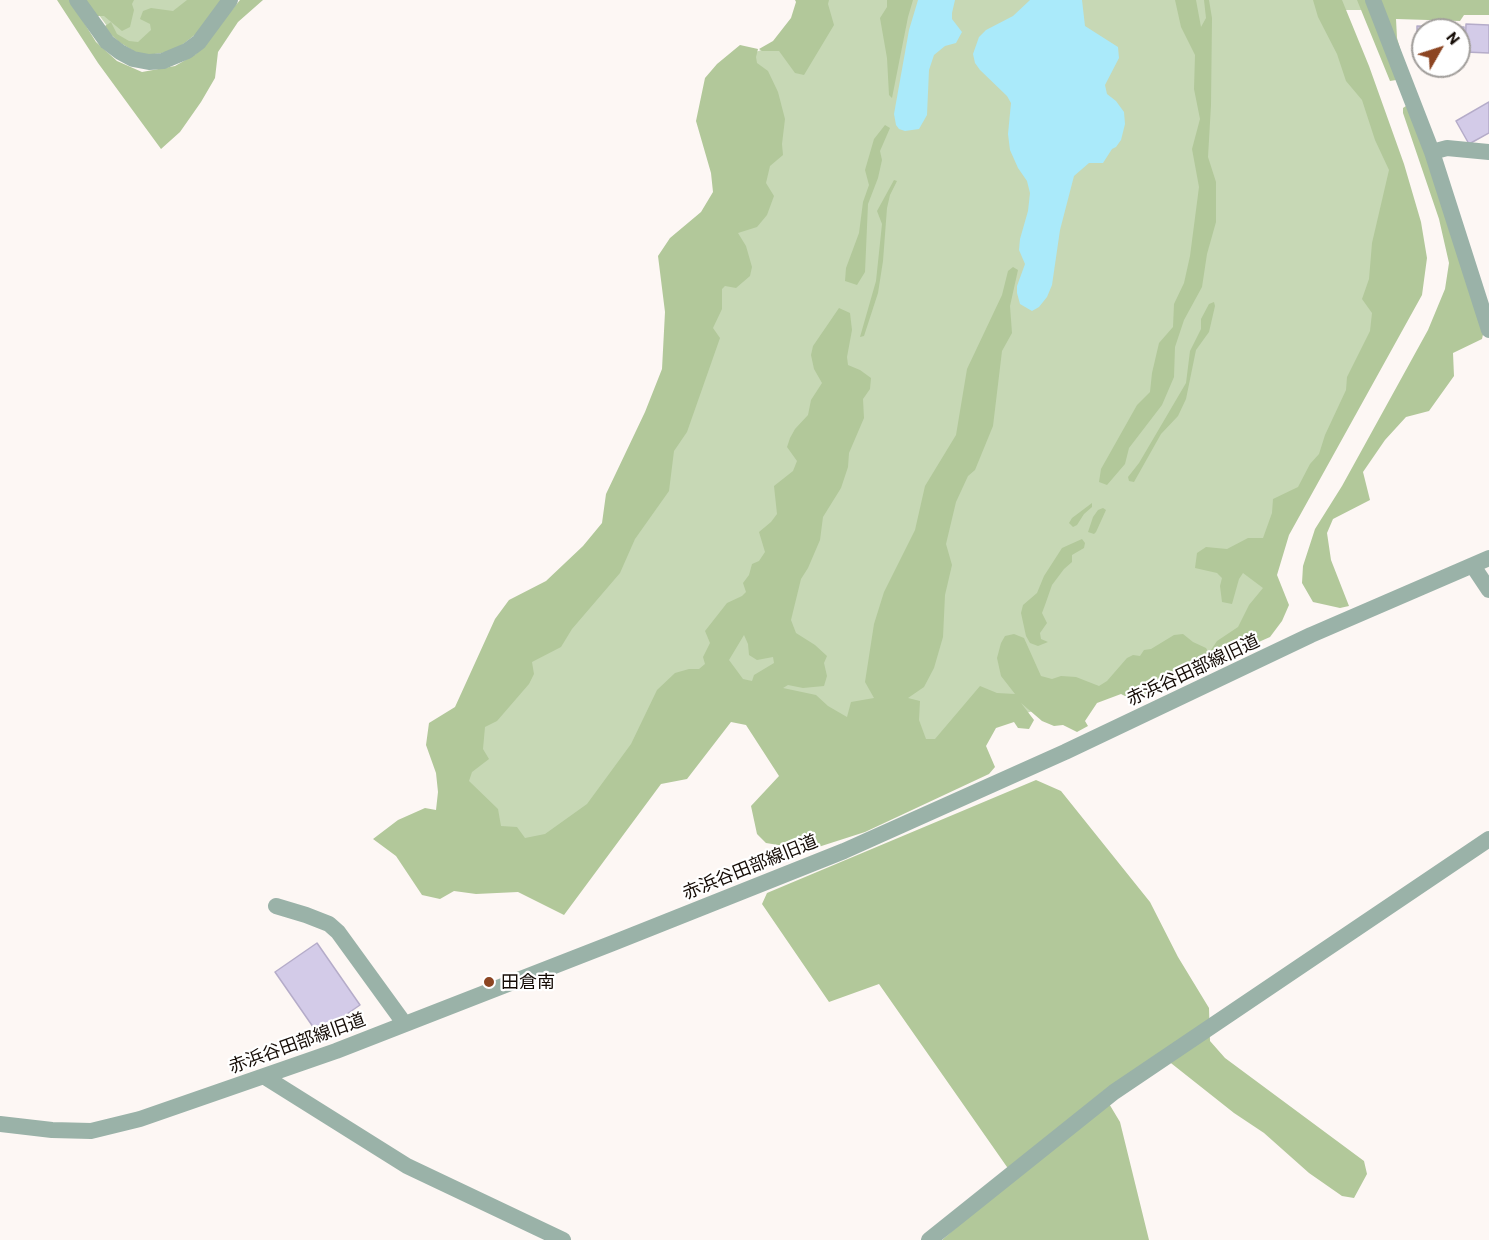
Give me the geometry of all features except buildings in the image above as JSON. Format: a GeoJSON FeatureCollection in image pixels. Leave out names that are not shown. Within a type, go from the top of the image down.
{"type":"FeatureCollection","features":[{"type":"Feature","properties":{"kind":"street"},"geometry":{"type":"LineString","coordinates":[[77,0],[107,42],[133,59],[149,63],[163,61],[187,51],[199,42],[230,0]]}},
{"type":"Feature","properties":{"kind":"street"},"geometry":{"type":"LineString","coordinates":[[1373,0],[1432,152],[1489,330]]}},
{"type":"Feature","properties":{"kind":"street"},"geometry":{"type":"LineString","coordinates":[[1432,152],[1447,148],[1489,152]]}},
{"type":"Feature","properties":{"kind":"street","name":"赤浜谷田部線旧道"},"geometry":{"type":"LineString","coordinates":[[0,1124],[52,1130],[91,1131],[141,1119],[265,1077],[844,851],[1002,782],[1311,635],[1489,558]]}},
{"type":"Feature","properties":{"kind":"street"},"geometry":{"type":"LineString","coordinates":[[1473,566],[1489,590]]}},
{"type":"Feature","properties":{"kind":"street"},"geometry":{"type":"LineString","coordinates":[[929,1240],[1114,1092],[1489,839]]}},
{"type":"Feature","properties":{"kind":"street"},"geometry":{"type":"LineString","coordinates":[[276,906],[329,924],[338,932],[404,1023]]}},
{"type":"Feature","properties":{"kind":"street"},"geometry":{"type":"LineString","coordinates":[[265,1077],[406,1166],[563,1240]]}},
{"type":"Feature","properties":{"kind":"green space"},"geometry":{"type":"Polygon","coordinates":[[[57,0],[70,0],[96,42],[117,61],[142,72],[175,66],[196,54],[240,0],[263,0],[238,22],[218,52],[215,78],[201,102],[180,132],[161,149],[98,63],[57,0]]]}},
{"type":"Feature","properties":{"kind":"green space"},"geometry":{"type":"Polygon","coordinates":[[[85,0],[134,0],[130,27],[122,31],[104,16],[97,16],[85,0]]]}},
{"type":"Feature","properties":{"kind":"green space"},"geometry":{"type":"Polygon","coordinates":[[[88,0],[218,0],[149,52],[115,37],[88,0]]]}},
{"type":"Feature","properties":{"kind":"green space"},"geometry":{"type":"Polygon","coordinates":[[[187,0],[222,0],[196,34],[177,49],[147,55],[135,52],[119,42],[105,26],[111,22],[117,34],[129,41],[138,42],[151,30],[150,24],[140,19],[143,11],[151,8],[173,11],[187,0]]]}},
{"type":"Feature","properties":{"kind":"green space"},"geometry":{"type":"Polygon","coordinates":[[[795,0],[829,0],[834,25],[804,75],[795,73],[779,51],[759,49],[773,41],[791,18],[795,0]]]}},
{"type":"Feature","properties":{"kind":"green space"},"geometry":{"type":"Polygon","coordinates":[[[804,0],[1489,0],[1489,10],[1343,10],[1402,171],[1414,291],[1268,566],[1277,603],[1249,638],[926,747],[717,704],[530,883],[444,799],[463,716],[603,538],[667,371],[717,192],[742,57],[775,45],[804,0]]]}},
{"type":"Feature","properties":{"kind":"green space"},"geometry":{"type":"Polygon","coordinates":[[[887,0],[913,0],[892,98],[889,95],[887,58],[880,18],[887,7],[887,0]]]}},
{"type":"Feature","properties":{"kind":"green space"},"geometry":{"type":"Polygon","coordinates":[[[1175,0],[1196,0],[1201,27],[1206,18],[1204,0],[1209,0],[1212,18],[1208,157],[1216,182],[1216,222],[1207,254],[1202,287],[1184,320],[1175,347],[1174,377],[1162,405],[1129,448],[1125,464],[1107,485],[1099,482],[1101,469],[1137,405],[1150,392],[1159,343],[1173,327],[1174,304],[1184,283],[1190,256],[1199,187],[1192,149],[1200,119],[1194,89],[1195,55],[1181,27],[1175,0]]]}},
{"type":"Feature","properties":{"kind":"green space"},"geometry":{"type":"Polygon","coordinates":[[[1313,0],[1342,0],[1369,66],[1404,164],[1421,222],[1427,258],[1422,295],[1289,535],[1277,575],[1289,605],[1282,621],[1270,637],[1225,657],[1211,650],[1217,641],[1238,627],[1249,605],[1263,588],[1243,573],[1232,604],[1222,602],[1220,586],[1222,578],[1217,573],[1195,568],[1197,553],[1206,547],[1227,549],[1248,538],[1263,538],[1272,513],[1273,499],[1298,487],[1310,464],[1319,454],[1325,435],[1346,390],[1347,377],[1370,331],[1372,313],[1362,299],[1369,279],[1372,243],[1389,170],[1375,140],[1362,100],[1346,81],[1337,54],[1318,17],[1313,0]]]}},
{"type":"Feature","properties":{"kind":"green space"},"geometry":{"type":"Polygon","coordinates":[[[1357,0],[1489,0],[1489,15],[1464,15],[1462,18],[1396,19],[1397,38],[1402,55],[1396,80],[1390,81],[1357,0]]]}},
{"type":"Feature","properties":{"kind":"green space"},"geometry":{"type":"Polygon","coordinates":[[[740,45],[758,49],[757,63],[768,71],[778,92],[785,119],[783,155],[770,166],[766,183],[774,196],[767,215],[757,227],[738,233],[746,246],[752,267],[750,276],[736,288],[725,286],[722,289],[722,309],[713,328],[720,338],[687,432],[674,451],[669,491],[635,539],[620,573],[572,629],[561,647],[532,662],[534,674],[529,684],[497,721],[485,727],[483,749],[489,759],[472,772],[469,781],[498,809],[501,826],[517,827],[525,838],[545,834],[587,804],[631,744],[657,690],[675,673],[699,669],[705,664],[703,657],[710,643],[705,631],[727,603],[746,592],[743,583],[749,575],[752,564],[759,561],[765,552],[759,532],[777,514],[774,486],[793,471],[797,461],[787,447],[790,438],[808,415],[811,400],[822,383],[814,369],[811,355],[813,346],[839,308],[850,313],[852,330],[847,357],[848,365],[871,378],[870,389],[863,399],[864,418],[849,453],[848,467],[841,488],[823,517],[820,540],[801,579],[791,620],[796,633],[827,656],[824,663],[827,676],[824,686],[803,688],[788,685],[783,688],[816,695],[828,706],[847,717],[851,702],[874,698],[865,682],[874,624],[884,592],[915,530],[925,486],[956,435],[967,369],[1002,295],[1008,271],[1013,267],[1018,270],[1010,306],[1012,333],[1002,351],[993,426],[975,470],[968,476],[956,502],[946,544],[952,565],[945,595],[943,637],[934,668],[924,687],[908,698],[920,701],[919,720],[926,739],[935,739],[980,686],[997,693],[1015,694],[1001,676],[997,658],[1005,636],[1014,634],[1024,638],[1041,676],[1052,679],[1061,676],[1076,677],[1099,686],[1107,681],[1127,658],[1133,655],[1140,656],[1144,650],[1151,649],[1174,635],[1183,634],[1206,648],[1213,661],[1211,666],[1203,671],[1189,664],[1183,668],[1181,676],[1173,685],[1162,688],[1154,687],[1151,693],[1133,700],[1121,694],[1097,703],[1085,721],[1088,726],[1077,732],[1063,725],[1054,726],[1042,721],[1021,703],[1034,720],[1029,729],[1018,728],[1014,722],[996,728],[986,746],[995,767],[989,774],[865,832],[809,850],[766,843],[757,834],[751,806],[779,776],[746,725],[731,722],[687,779],[661,784],[564,915],[518,892],[476,894],[454,891],[440,899],[422,895],[396,856],[373,839],[398,820],[425,808],[436,810],[438,792],[436,773],[426,745],[429,723],[455,707],[495,619],[509,600],[546,581],[583,546],[602,523],[606,494],[645,412],[662,369],[665,312],[658,256],[670,238],[701,212],[713,192],[711,173],[696,121],[705,78],[717,64],[740,45]],[[744,635],[729,660],[743,679],[752,681],[754,675],[774,663],[773,657],[757,660],[749,655],[744,635]]]}},
{"type":"Feature","properties":{"kind":"green space"},"geometry":{"type":"Polygon","coordinates":[[[1406,106],[1423,141],[1484,330],[1482,339],[1453,353],[1454,376],[1429,411],[1406,417],[1385,440],[1363,472],[1370,500],[1333,519],[1327,533],[1331,560],[1349,606],[1340,608],[1313,602],[1302,583],[1303,566],[1315,529],[1342,486],[1428,330],[1445,289],[1449,263],[1439,219],[1403,113],[1403,108],[1406,106]]]}},
{"type":"Feature","properties":{"kind":"green space"},"geometry":{"type":"Polygon","coordinates":[[[885,125],[890,128],[880,151],[882,160],[878,178],[868,204],[865,272],[857,285],[845,281],[846,268],[859,233],[863,202],[869,185],[865,170],[874,139],[885,125]]]}},
{"type":"Feature","properties":{"kind":"green space"},"geometry":{"type":"Polygon","coordinates":[[[894,180],[897,181],[887,208],[878,293],[864,336],[860,337],[876,281],[882,224],[877,211],[894,180]]]}},
{"type":"Feature","properties":{"kind":"green space"},"geometry":{"type":"Polygon","coordinates":[[[1214,302],[1209,332],[1196,350],[1186,399],[1178,416],[1161,434],[1134,482],[1129,481],[1128,477],[1139,463],[1186,383],[1190,351],[1201,329],[1201,319],[1209,304],[1214,302]]]}},
{"type":"Feature","properties":{"kind":"green space"},"geometry":{"type":"Polygon","coordinates":[[[1092,503],[1092,507],[1073,527],[1069,523],[1072,518],[1092,503]]]}},
{"type":"Feature","properties":{"kind":"green space"},"geometry":{"type":"Polygon","coordinates":[[[1103,508],[1106,510],[1096,532],[1094,534],[1088,532],[1093,517],[1098,510],[1103,508]]]}},
{"type":"Feature","properties":{"kind":"green space"},"geometry":{"type":"Polygon","coordinates":[[[1082,539],[1085,543],[1084,548],[1072,555],[1072,562],[1052,585],[1042,613],[1047,623],[1040,633],[1041,639],[1048,642],[1038,646],[1030,643],[1026,636],[1021,613],[1023,605],[1037,593],[1044,576],[1062,548],[1082,539]]]}},
{"type":"Feature","properties":{"kind":"green space"},"geometry":{"type":"Polygon","coordinates":[[[1036,780],[1061,791],[1150,902],[1178,957],[1209,1008],[1210,1041],[1225,1058],[1364,1161],[1367,1174],[1354,1198],[1342,1196],[1309,1173],[1264,1133],[1234,1113],[1162,1056],[1102,1092],[1120,1122],[1149,1240],[942,1240],[1014,1177],[879,984],[829,1002],[762,904],[767,893],[1036,780]]]}},
{"type":"Feature","properties":{"kind":"water"},"geometry":{"type":"Polygon","coordinates":[[[918,0],[955,0],[952,19],[962,32],[956,43],[945,46],[934,55],[929,70],[927,115],[919,129],[905,131],[896,125],[894,114],[909,30],[918,0]]]}},
{"type":"Feature","properties":{"kind":"water"},"geometry":{"type":"Polygon","coordinates":[[[1030,0],[1082,0],[1085,26],[1118,47],[1119,58],[1105,85],[1107,94],[1124,112],[1125,124],[1121,140],[1103,163],[1089,163],[1074,176],[1060,230],[1052,285],[1047,297],[1039,307],[1032,311],[1020,304],[1017,293],[1017,286],[1025,264],[1019,250],[1030,193],[1027,181],[1010,150],[1008,134],[1011,103],[1007,96],[980,70],[973,54],[979,37],[986,30],[1013,16],[1030,0]]]}},
{"type":"Feature","properties":{"kind":"place","name":"田倉南"},"geometry":{"type":"Point","coordinates":[489,982]}}]}
